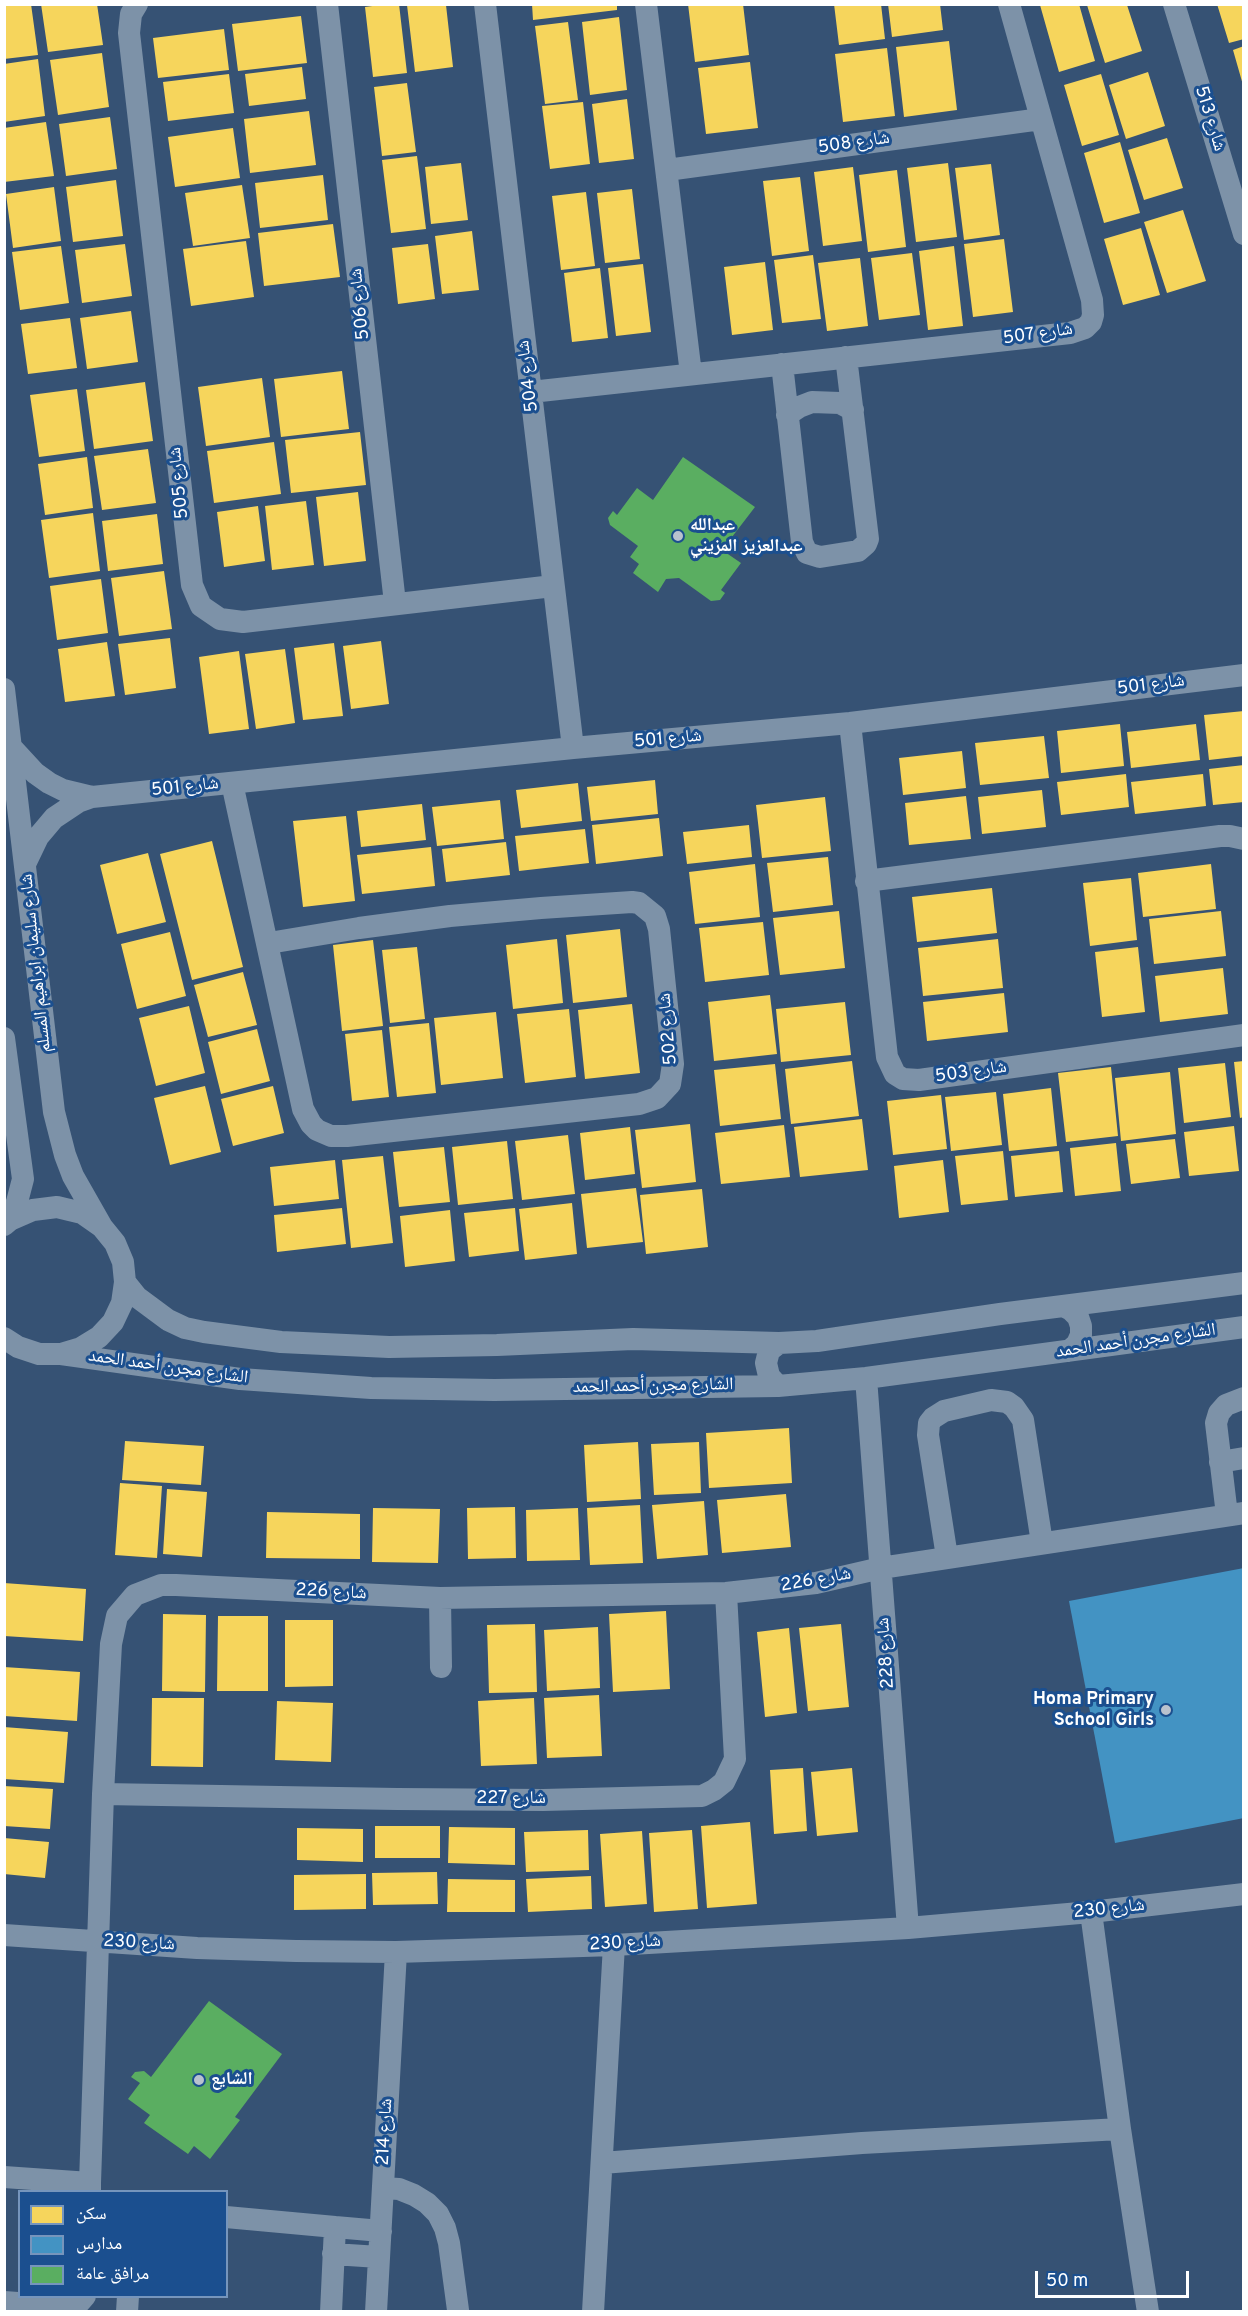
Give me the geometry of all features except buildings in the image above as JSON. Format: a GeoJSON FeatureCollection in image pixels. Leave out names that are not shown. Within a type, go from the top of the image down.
{"type":"FeatureCollection","features":[{"type":"Feature","properties":{"kind":"street","name":"شارع 505"},"geometry":{"type":"LineString","coordinates":[[136,4],[131,14],[129,33],[195,596],[210,614],[231,622],[552,586]]}},
{"type":"Feature","properties":{"kind":"street","name":"شارع 506"},"geometry":{"type":"LineString","coordinates":[[327,4],[395,603]]}},
{"type":"Feature","properties":{"kind":"street","name":"شارع 504"},"geometry":{"type":"LineString","coordinates":[[485,4],[552,586],[573,748]]}},
{"type":"Feature","properties":{"kind":"street"},"geometry":{"type":"LineString","coordinates":[[646,4],[691,374]]}},
{"type":"Feature","properties":{"kind":"street","name":"شارع 507"},"geometry":{"type":"LineString","coordinates":[[531,392],[1070,333],[1085,328],[1091,322],[1093,315],[1092,300],[1009,4]]}},
{"type":"Feature","properties":{"kind":"street","name":"شارع 513"},"geometry":{"type":"LineString","coordinates":[[1174,4],[1244,234]]}},
{"type":"Feature","properties":{"kind":"street","name":"شارع 508"},"geometry":{"type":"LineString","coordinates":[[667,170],[1041,118]]}},
{"type":"Feature","properties":{"kind":"street"},"geometry":{"type":"LineString","coordinates":[[782,364],[802,542],[807,553],[820,556],[858,551],[868,539],[846,357]]}},
{"type":"Feature","properties":{"kind":"street"},"geometry":{"type":"LineString","coordinates":[[787,415],[812,402],[840,403],[853,410]]}},
{"type":"Feature","properties":{"kind":"street","name":"شارع 501"},"geometry":{"type":"LineString","coordinates":[[26,862],[38,837],[54,818],[92,797],[573,748],[850,723],[1244,675]]}},
{"type":"Feature","properties":{"kind":"street","name":"شارع سليمان ابراهيم المسلم"},"geometry":{"type":"LineString","coordinates":[[4,689],[54,1112],[73,1176],[102,1227],[115,1243],[123,1262],[125,1282]]}},
{"type":"Feature","properties":{"kind":"street","name":"شارع 503"},"geometry":{"type":"LineString","coordinates":[[850,723],[886,1057],[891,1070],[903,1079],[919,1080],[1244,1035]]}},
{"type":"Feature","properties":{"kind":"street","name":"شارع 501"},"geometry":{"type":"LineString","coordinates":[[11,747],[35,773],[50,783],[63,790],[92,797]]}},
{"type":"Feature","properties":{"kind":"street","name":"شارع 502"},"geometry":{"type":"LineString","coordinates":[[232,783],[269,943],[303,1109],[311,1124],[324,1134],[347,1136],[639,1104],[657,1098],[670,1083],[674,1064],[659,929],[655,916],[639,903],[450,916],[269,943]]}},
{"type":"Feature","properties":{"kind":"street"},"geometry":{"type":"LineString","coordinates":[[866,881],[1220,836],[1244,840]]}},
{"type":"Feature","properties":{"kind":"street"},"geometry":{"type":"LineString","coordinates":[[4,1038],[22,1179],[17,1202],[7,1222]]}},
{"type":"Feature","properties":{"kind":"street"},"geometry":{"type":"LineString","coordinates":[[7,1222],[33,1209],[57,1207],[82,1213],[102,1227]]}},
{"type":"Feature","properties":{"kind":"street"},"geometry":{"type":"LineString","coordinates":[[125,1282],[152,1310],[186,1328],[204,1332],[281,1342],[422,1347],[633,1339],[779,1343],[859,1336],[928,1324],[1244,1282]]}},
{"type":"Feature","properties":{"kind":"street"},"geometry":{"type":"LineString","coordinates":[[61,1354],[81,1348],[106,1330],[113,1322],[122,1303],[125,1282]]}},
{"type":"Feature","properties":{"kind":"street"},"geometry":{"type":"LineString","coordinates":[[1063,1306],[1078,1317],[1081,1326],[1081,1335],[1077,1344],[1069,1351]]}},
{"type":"Feature","properties":{"kind":"street","name":"الشارع مجرن أحمد الحمد"},"geometry":{"type":"LineString","coordinates":[[4,1338],[18,1347],[39,1354],[61,1354],[240,1379],[371,1388],[473,1390],[778,1386],[866,1378],[1244,1327]]}},
{"type":"Feature","properties":{"kind":"street"},"geometry":{"type":"LineString","coordinates":[[778,1386],[768,1376],[766,1363],[769,1351],[779,1343]]}},
{"type":"Feature","properties":{"kind":"street","name":"شارع 228"},"geometry":{"type":"LineString","coordinates":[[866,1378],[908,1928]]}},
{"type":"Feature","properties":{"kind":"street"},"geometry":{"type":"LineString","coordinates":[[1235,1514],[1220,1462],[1216,1424],[1219,1413],[1226,1405],[1244,1398]]}},
{"type":"Feature","properties":{"kind":"street"},"geometry":{"type":"LineString","coordinates":[[947,1557],[928,1435],[929,1423],[944,1411],[991,1400],[1007,1402],[1014,1407],[1023,1420],[1042,1543]]}},
{"type":"Feature","properties":{"kind":"street"},"geometry":{"type":"LineString","coordinates":[[1220,1462],[1244,1458]]}},
{"type":"Feature","properties":{"kind":"street","name":"شارع 226"},"geometry":{"type":"LineString","coordinates":[[90,2187],[103,1794],[113,1630],[117,1616],[135,1595],[161,1585],[176,1584],[440,1598],[726,1593],[816,1583],[881,1568],[947,1557],[1235,1514]]}},
{"type":"Feature","properties":{"kind":"street","name":"شارع 227"},"geometry":{"type":"LineString","coordinates":[[103,1794],[543,1800],[702,1796],[724,1782],[735,1760],[726,1593]]}},
{"type":"Feature","properties":{"kind":"street"},"geometry":{"type":"LineString","coordinates":[[440,1598],[441,1667]]}},
{"type":"Feature","properties":{"kind":"street","name":"شارع 230"},"geometry":{"type":"LineString","coordinates":[[4,1935],[285,1951],[396,1952],[614,1946],[908,1928],[1090,1912],[1244,1894]]}},
{"type":"Feature","properties":{"kind":"street"},"geometry":{"type":"LineString","coordinates":[[1090,1912],[1148,2312]]}},
{"type":"Feature","properties":{"kind":"street"},"geometry":{"type":"LineString","coordinates":[[593,2312],[614,1946]]}},
{"type":"Feature","properties":{"kind":"street","name":"شارع 214"},"geometry":{"type":"LineString","coordinates":[[376,2312],[396,1952]]}},
{"type":"Feature","properties":{"kind":"street"},"geometry":{"type":"LineString","coordinates":[[602,2163],[862,2143],[1120,2129]]}},
{"type":"Feature","properties":{"kind":"street"},"geometry":{"type":"LineString","coordinates":[[4,2177],[90,2187]]}},
{"type":"Feature","properties":{"kind":"street"},"geometry":{"type":"LineString","coordinates":[[383,2188],[399,2189],[414,2195],[438,2214],[449,2243],[458,2310]]}},
{"type":"Feature","properties":{"kind":"street"},"geometry":{"type":"LineString","coordinates":[[228,2217],[381,2231]]}},
{"type":"Feature","properties":{"kind":"street"},"geometry":{"type":"LineString","coordinates":[[332,2312],[335,2227]]}},
{"type":"Feature","properties":{"kind":"street"},"geometry":{"type":"LineString","coordinates":[[333,2254],[379,2257]]}},
{"type":"Feature","properties":{"kind":"street"},"geometry":{"type":"LineString","coordinates":[[4,2302],[44,2308],[72,2307],[83,2298]]}},
{"type":"Feature","properties":{"kind":"place","name":"عبدالله عبدالعزيز المزيني"},"geometry":{"type":"Point","coordinates":[678,536]}},
{"type":"Feature","properties":{"kind":"place","name":"Homa Primary School Girls"},"geometry":{"type":"Point","coordinates":[1166,1710]}},
{"type":"Feature","properties":{"kind":"place","name":"الشايع"},"geometry":{"type":"Point","coordinates":[199,2080]}}]}
